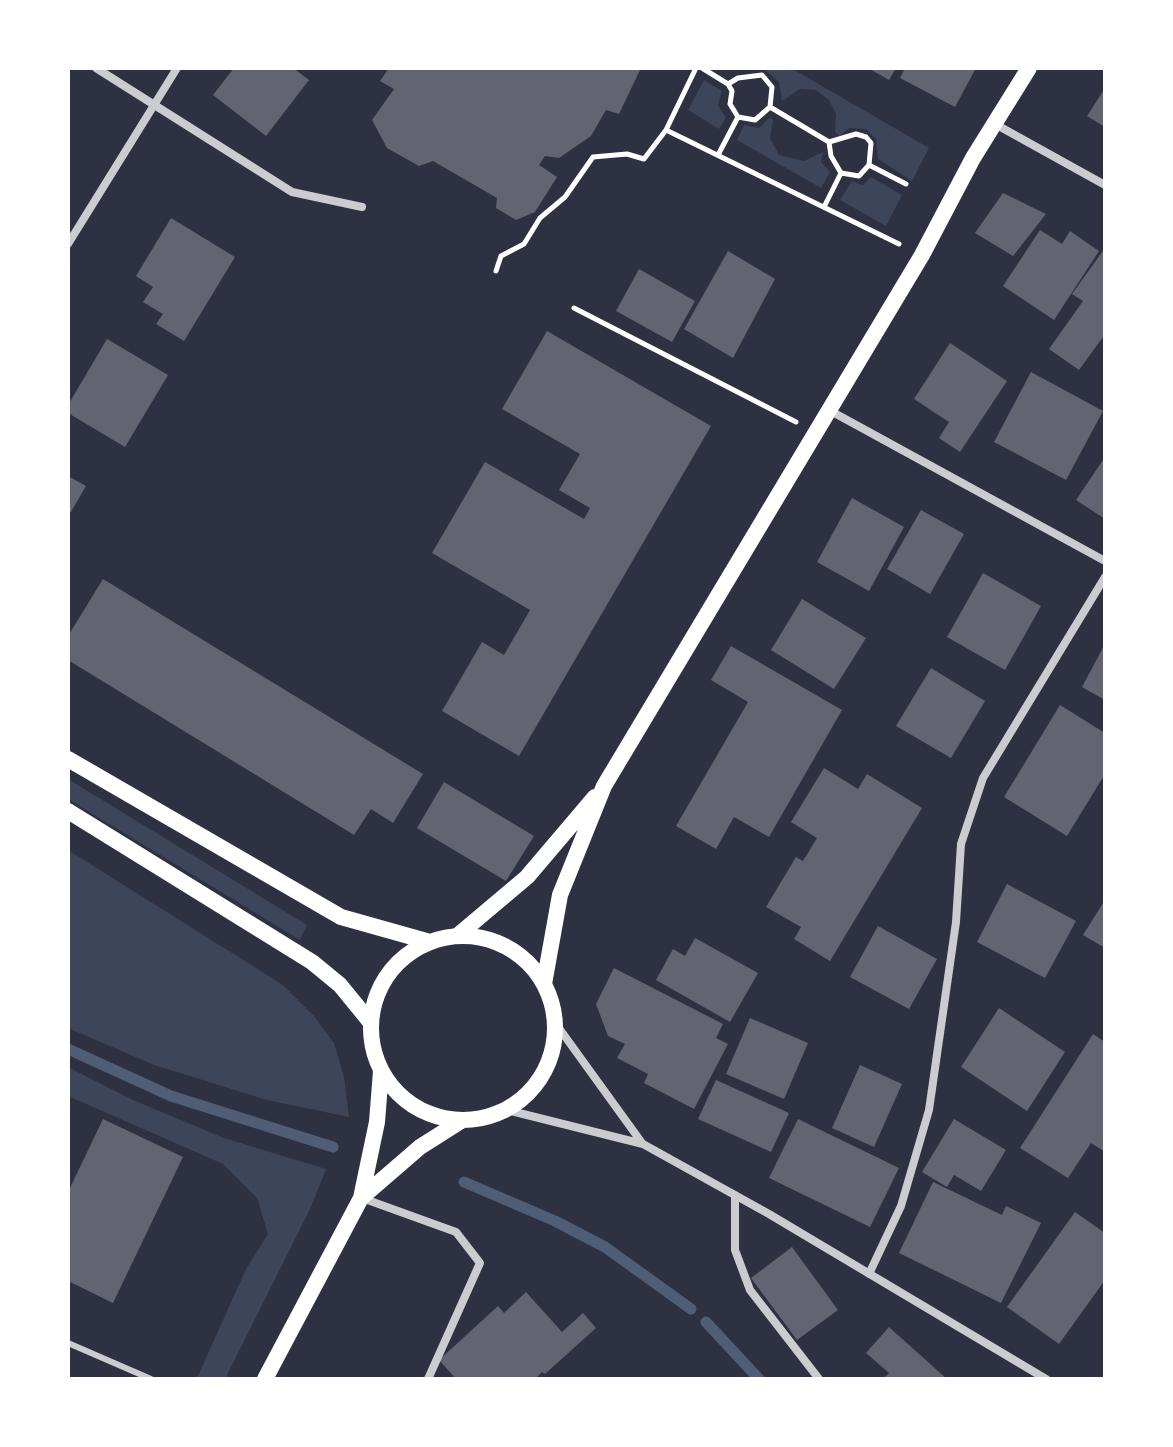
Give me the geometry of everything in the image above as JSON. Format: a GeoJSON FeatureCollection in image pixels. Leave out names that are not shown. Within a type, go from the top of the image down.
{"type":"FeatureCollection","features":[{"type":"Feature","properties":{"kind":"main road"},"geometry":{"type":"LineString","coordinates":[[544,984],[560,895],[604,786],[922,255],[1029,68]]}},
{"type":"Feature","properties":{"kind":"main road"},"geometry":{"type":"LineString","coordinates":[[68,759],[341,917],[430,942]]}},
{"type":"Feature","properties":{"kind":"main road"},"geometry":{"type":"LineString","coordinates":[[457,936],[527,877],[604,786]]}},
{"type":"Feature","properties":{"kind":"main road"},"geometry":{"type":"LineString","coordinates":[[68,811],[312,962],[340,985],[371,1023]]}},
{"type":"Feature","properties":{"kind":"main road"},"geometry":{"type":"LineString","coordinates":[[457,936],[483,938],[507,948],[528,963],[544,984],[556,1024],[553,1050],[544,1074],[527,1094],[507,1110],[485,1118],[461,1121],[437,1117],[414,1107],[395,1091],[381,1071],[373,1048],[371,1023],[376,997],[388,973],[407,955],[430,942],[457,936]]}},
{"type":"Feature","properties":{"kind":"main road"},"geometry":{"type":"LineString","coordinates":[[265,1379],[361,1198],[377,1122],[381,1071]]}},
{"type":"Feature","properties":{"kind":"main road"},"geometry":{"type":"LineString","coordinates":[[361,1198],[420,1147],[461,1121]]}},
{"type":"Feature","properties":{"kind":"street"},"geometry":{"type":"LineString","coordinates":[[96,68],[292,192],[362,207]]}},
{"type":"Feature","properties":{"kind":"street"},"geometry":{"type":"LineString","coordinates":[[68,244],[177,68]]}},
{"type":"Feature","properties":{"kind":"street"},"geometry":{"type":"LineString","coordinates":[[995,124],[1105,185]]}},
{"type":"Feature","properties":{"kind":"street"},"geometry":{"type":"LineString","coordinates":[[827,409],[1105,561]]}},
{"type":"Feature","properties":{"kind":"street"},"geometry":{"type":"LineString","coordinates":[[869,1274],[901,1206],[929,1110],[965,831],[983,778],[1105,577]]}},
{"type":"Feature","properties":{"kind":"street"},"geometry":{"type":"LineString","coordinates":[[556,1024],[643,1144]]}},
{"type":"Feature","properties":{"kind":"street"},"geometry":{"type":"LineString","coordinates":[[507,1110],[643,1144],[1046,1379]]}},
{"type":"Feature","properties":{"kind":"street"},"geometry":{"type":"LineString","coordinates":[[735,1195],[735,1250],[750,1290],[819,1379]]}},
{"type":"Feature","properties":{"kind":"street"},"geometry":{"type":"LineString","coordinates":[[361,1198],[456,1232],[480,1263],[428,1379]]}},
{"type":"Feature","properties":{"kind":"lane"},"geometry":{"type":"LineString","coordinates":[[68,1343],[151,1379]]}},
{"type":"Feature","properties":{"kind":"path"},"geometry":{"type":"LineString","coordinates":[[496,271],[501,256],[524,244],[540,218],[565,197],[593,157],[627,154],[644,159],[666,130],[696,68]]}},
{"type":"Feature","properties":{"kind":"path"},"geometry":{"type":"LineString","coordinates":[[702,68],[728,84],[732,91],[730,104],[738,117],[755,120],[770,107],[772,87],[762,75],[738,78],[728,84]]}},
{"type":"Feature","properties":{"kind":"path"},"geometry":{"type":"LineString","coordinates":[[770,107],[829,142],[856,134],[866,137],[871,143],[869,165],[859,176],[841,173]]}},
{"type":"Feature","properties":{"kind":"path"},"geometry":{"type":"LineString","coordinates":[[718,155],[738,117]]}},
{"type":"Feature","properties":{"kind":"path"},"geometry":{"type":"LineString","coordinates":[[666,130],[922,255]]}},
{"type":"Feature","properties":{"kind":"path"},"geometry":{"type":"LineString","coordinates":[[829,142],[831,156],[841,173]]}},
{"type":"Feature","properties":{"kind":"path"},"geometry":{"type":"LineString","coordinates":[[869,165],[906,184]]}},
{"type":"Feature","properties":{"kind":"path"},"geometry":{"type":"LineString","coordinates":[[824,207],[841,173]]}},
{"type":"Feature","properties":{"kind":"path"},"geometry":{"type":"LineString","coordinates":[[574,308],[765,406]]}},
{"type":"Feature","properties":{"kind":"shaded area"},"geometry":{"type":"Polygon","coordinates":[[[763,68],[791,68],[929,148],[912,181],[878,159],[876,139],[866,129],[849,128],[840,136],[835,132],[836,114],[829,100],[816,90],[800,89],[782,101],[779,82],[763,68]]]}},
{"type":"Feature","properties":{"kind":"shaded area"},"geometry":{"type":"Polygon","coordinates":[[[704,80],[722,91],[718,105],[726,118],[719,129],[688,110],[704,80]]]}},
{"type":"Feature","properties":{"kind":"shaded area"},"geometry":{"type":"Polygon","coordinates":[[[770,117],[773,120],[770,138],[779,155],[804,161],[823,152],[821,162],[830,172],[821,188],[737,140],[744,125],[759,128],[770,117]]]}},
{"type":"Feature","properties":{"kind":"shaded area"},"geometry":{"type":"Polygon","coordinates":[[[871,177],[902,195],[886,226],[840,200],[852,181],[863,185],[871,177]]]}},
{"type":"Feature","properties":{"kind":"shaded area"},"geometry":{"type":"Polygon","coordinates":[[[68,779],[307,925],[300,940],[68,799],[68,779]]]}},
{"type":"Feature","properties":{"kind":"shaded area"},"geometry":{"type":"Polygon","coordinates":[[[68,850],[283,985],[314,1016],[334,1043],[344,1077],[349,1117],[267,1100],[154,1065],[68,1028],[68,850]]]}},
{"type":"Feature","properties":{"kind":"shaded area"},"geometry":{"type":"Polygon","coordinates":[[[68,1067],[133,1100],[224,1138],[326,1169],[311,1207],[225,1379],[197,1378],[246,1269],[268,1234],[257,1198],[223,1164],[68,1096],[68,1067]]]}},
{"type":"Feature","properties":{"kind":"building"},"geometry":{"type":"Polygon","coordinates":[[[234,68],[293,68],[309,80],[266,136],[213,95],[234,68]]]}},
{"type":"Feature","properties":{"kind":"building"},"geometry":{"type":"Polygon","coordinates":[[[389,68],[641,68],[619,114],[606,110],[591,136],[559,158],[545,156],[539,165],[557,177],[535,212],[516,220],[496,208],[497,198],[433,161],[419,166],[387,148],[372,120],[394,89],[380,81],[389,68]]]}},
{"type":"Feature","properties":{"kind":"building"},"geometry":{"type":"Polygon","coordinates":[[[868,68],[896,68],[889,80],[868,68]]]}},
{"type":"Feature","properties":{"kind":"building"},"geometry":{"type":"Polygon","coordinates":[[[905,68],[976,68],[955,107],[900,78],[905,68]]]}},
{"type":"Feature","properties":{"kind":"building"},"geometry":{"type":"Polygon","coordinates":[[[1105,88],[1105,127],[1087,116],[1105,88]]]}},
{"type":"Feature","properties":{"kind":"building"},"geometry":{"type":"Polygon","coordinates":[[[1003,193],[1046,214],[1013,256],[975,233],[1003,193]]]}},
{"type":"Feature","properties":{"kind":"building"},"geometry":{"type":"Polygon","coordinates":[[[171,218],[235,257],[184,341],[156,324],[163,314],[143,302],[153,287],[136,276],[171,218]]]}},
{"type":"Feature","properties":{"kind":"building"},"geometry":{"type":"Polygon","coordinates":[[[1040,230],[1062,244],[1070,231],[1099,251],[1054,320],[1003,286],[1040,230]]]}},
{"type":"Feature","properties":{"kind":"building"},"geometry":{"type":"Polygon","coordinates":[[[1105,248],[1105,338],[1079,370],[1049,349],[1083,301],[1072,294],[1105,248]]]}},
{"type":"Feature","properties":{"kind":"building"},"geometry":{"type":"Polygon","coordinates":[[[728,251],[775,279],[733,358],[684,329],[728,251]]]}},
{"type":"Feature","properties":{"kind":"building"},"geometry":{"type":"Polygon","coordinates":[[[639,269],[695,301],[672,342],[616,311],[639,269]]]}},
{"type":"Feature","properties":{"kind":"building"},"geometry":{"type":"Polygon","coordinates":[[[547,331],[711,426],[519,756],[442,711],[482,642],[504,655],[530,610],[432,553],[485,462],[584,519],[590,508],[559,490],[580,454],[502,409],[547,331]]]}},
{"type":"Feature","properties":{"kind":"building"},"geometry":{"type":"Polygon","coordinates":[[[107,339],[168,375],[125,447],[68,413],[68,405],[107,339]]]}},
{"type":"Feature","properties":{"kind":"building"},"geometry":{"type":"Polygon","coordinates":[[[950,343],[1007,381],[960,452],[939,438],[949,422],[914,399],[950,343]]]}},
{"type":"Feature","properties":{"kind":"building"},"geometry":{"type":"Polygon","coordinates":[[[1031,372],[1103,411],[1066,480],[994,442],[1031,372]]]}},
{"type":"Feature","properties":{"kind":"building"},"geometry":{"type":"Polygon","coordinates":[[[1105,457],[1105,519],[1076,500],[1105,457]]]}},
{"type":"Feature","properties":{"kind":"building"},"geometry":{"type":"Polygon","coordinates":[[[68,476],[86,486],[68,517],[68,476]]]}},
{"type":"Feature","properties":{"kind":"building"},"geometry":{"type":"Polygon","coordinates":[[[852,498],[904,527],[869,591],[817,562],[852,498]]]}},
{"type":"Feature","properties":{"kind":"building"},"geometry":{"type":"Polygon","coordinates":[[[921,510],[964,534],[930,594],[887,569],[921,510]]]}},
{"type":"Feature","properties":{"kind":"building"},"geometry":{"type":"Polygon","coordinates":[[[983,573],[1041,606],[1005,670],[947,637],[983,573]]]}},
{"type":"Feature","properties":{"kind":"building"},"geometry":{"type":"Polygon","coordinates":[[[103,579],[423,774],[393,823],[371,809],[354,835],[68,660],[68,636],[103,579]]]}},
{"type":"Feature","properties":{"kind":"building"},"geometry":{"type":"Polygon","coordinates":[[[802,599],[866,638],[834,689],[771,650],[802,599]]]}},
{"type":"Feature","properties":{"kind":"building"},"geometry":{"type":"Polygon","coordinates":[[[1105,644],[1105,700],[1082,687],[1105,644]]]}},
{"type":"Feature","properties":{"kind":"building"},"geometry":{"type":"Polygon","coordinates":[[[731,646],[842,710],[769,837],[734,817],[716,849],[676,826],[748,702],[711,680],[731,646]]]}},
{"type":"Feature","properties":{"kind":"building"},"geometry":{"type":"Polygon","coordinates":[[[931,668],[985,701],[951,758],[896,726],[931,668]]]}},
{"type":"Feature","properties":{"kind":"building"},"geometry":{"type":"Polygon","coordinates":[[[1060,705],[1105,733],[1105,774],[1067,836],[1004,797],[1060,705]]]}},
{"type":"Feature","properties":{"kind":"building"},"geometry":{"type":"Polygon","coordinates":[[[824,768],[858,789],[867,774],[922,808],[830,961],[794,939],[801,927],[766,907],[796,857],[803,861],[817,838],[791,822],[824,768]]]}},
{"type":"Feature","properties":{"kind":"building"},"geometry":{"type":"Polygon","coordinates":[[[444,782],[534,836],[506,881],[417,828],[444,782]]]}},
{"type":"Feature","properties":{"kind":"building"},"geometry":{"type":"Polygon","coordinates":[[[1007,884],[1076,921],[1045,978],[977,942],[1007,884]]]}},
{"type":"Feature","properties":{"kind":"building"},"geometry":{"type":"Polygon","coordinates":[[[1105,900],[1105,948],[1083,935],[1105,900]]]}},
{"type":"Feature","properties":{"kind":"building"},"geometry":{"type":"Polygon","coordinates":[[[878,926],[937,959],[909,1009],[850,977],[878,926]]]}},
{"type":"Feature","properties":{"kind":"building"},"geometry":{"type":"Polygon","coordinates":[[[695,938],[758,973],[730,1022],[656,980],[673,949],[685,956],[695,938]]]}},
{"type":"Feature","properties":{"kind":"building"},"geometry":{"type":"Polygon","coordinates":[[[614,968],[723,1024],[716,1038],[728,1044],[694,1109],[644,1083],[648,1074],[617,1058],[625,1044],[608,1036],[596,1004],[614,968]]]}},
{"type":"Feature","properties":{"kind":"building"},"geometry":{"type":"Polygon","coordinates":[[[999,1008],[1065,1052],[1027,1111],[961,1067],[999,1008]]]}},
{"type":"Feature","properties":{"kind":"building"},"geometry":{"type":"Polygon","coordinates":[[[750,1018],[808,1043],[784,1099],[726,1074],[750,1018]]]}},
{"type":"Feature","properties":{"kind":"building"},"geometry":{"type":"Polygon","coordinates":[[[1093,1034],[1105,1042],[1105,1152],[1091,1143],[1068,1178],[1020,1148],[1093,1034]]]}},
{"type":"Feature","properties":{"kind":"building"},"geometry":{"type":"Polygon","coordinates":[[[860,1065],[902,1084],[874,1147],[832,1128],[860,1065]]]}},
{"type":"Feature","properties":{"kind":"building"},"geometry":{"type":"Polygon","coordinates":[[[716,1080],[789,1113],[771,1152],[698,1119],[716,1080]]]}},
{"type":"Feature","properties":{"kind":"building"},"geometry":{"type":"Polygon","coordinates":[[[103,1119],[183,1157],[113,1303],[68,1281],[68,1192],[103,1119]]]}},
{"type":"Feature","properties":{"kind":"building"},"geometry":{"type":"Polygon","coordinates":[[[798,1119],[899,1168],[870,1227],[769,1178],[798,1119]]]}},
{"type":"Feature","properties":{"kind":"building"},"geometry":{"type":"Polygon","coordinates":[[[954,1119],[1006,1150],[981,1191],[954,1175],[947,1187],[922,1172],[954,1119]]]}},
{"type":"Feature","properties":{"kind":"building"},"geometry":{"type":"Polygon","coordinates":[[[933,1182],[1002,1215],[1006,1206],[1041,1223],[1001,1303],[899,1253],[933,1182]]]}},
{"type":"Feature","properties":{"kind":"building"},"geometry":{"type":"Polygon","coordinates":[[[1075,1212],[1105,1233],[1105,1280],[1059,1344],[1007,1307],[1075,1212]]]}},
{"type":"Feature","properties":{"kind":"building"},"geometry":{"type":"Polygon","coordinates":[[[792,1247],[838,1310],[797,1340],[751,1278],[792,1247]]]}},
{"type":"Feature","properties":{"kind":"building"},"geometry":{"type":"Polygon","coordinates":[[[526,1292],[562,1332],[583,1313],[596,1328],[545,1374],[542,1372],[535,1379],[456,1379],[439,1360],[498,1306],[504,1313],[526,1292]]]}},
{"type":"Feature","properties":{"kind":"building"},"geometry":{"type":"Polygon","coordinates":[[[889,1327],[947,1379],[883,1379],[889,1373],[866,1353],[889,1327]]]}},
{"type":"Feature","properties":{"kind":"waterway"},"geometry":{"type":"LineString","coordinates":[[68,1049],[171,1096],[333,1147]]}},
{"type":"Feature","properties":{"kind":"waterway"},"geometry":{"type":"LineString","coordinates":[[464,1182],[555,1221],[605,1247],[691,1309]]}},
{"type":"Feature","properties":{"kind":"waterway"},"geometry":{"type":"LineString","coordinates":[[706,1322],[759,1379]]}}]}
